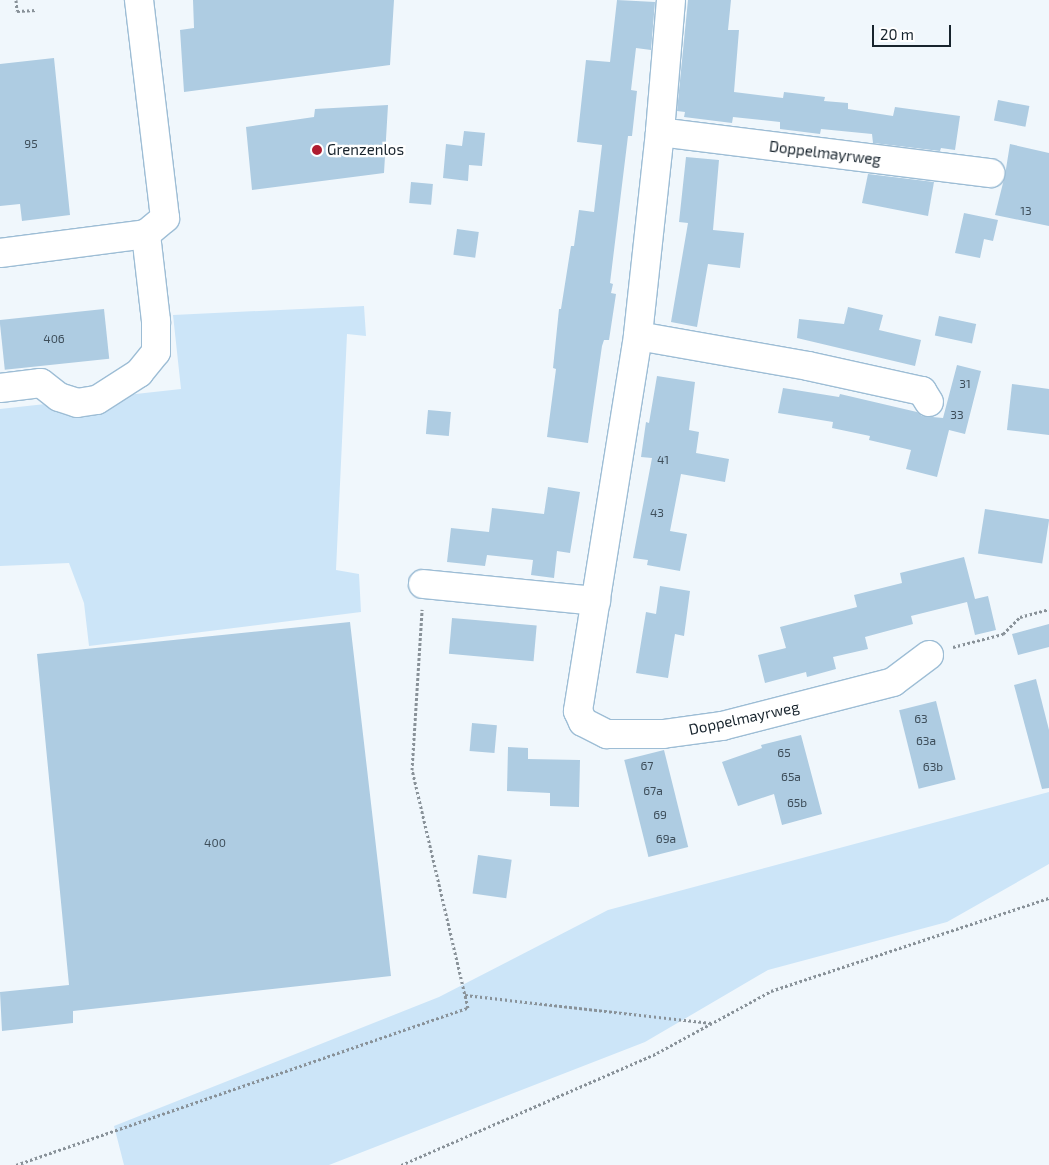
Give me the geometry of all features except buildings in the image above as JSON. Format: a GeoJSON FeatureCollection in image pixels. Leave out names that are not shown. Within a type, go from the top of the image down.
{"type":"FeatureCollection","features":[{"type":"Feature","properties":{"kind":"street"},"geometry":{"type":"LineString","coordinates":[[0,253],[146,234],[166,218],[139,0]]}},
{"type":"Feature","properties":{"kind":"street","name":"Doppelmayrweg"},"geometry":{"type":"LineString","coordinates":[[671,0],[660,132],[638,336],[578,711],[583,722],[607,734],[663,734],[722,726],[893,682],[929,654]]}},
{"type":"Feature","properties":{"kind":"street","name":"Doppelmayrweg"},"geometry":{"type":"LineString","coordinates":[[660,132],[990,174]]}},
{"type":"Feature","properties":{"kind":"street"},"geometry":{"type":"LineString","coordinates":[[0,388],[41,383],[59,397],[77,403],[97,400],[139,373],[156,352],[156,321],[146,234]]}},
{"type":"Feature","properties":{"kind":"street"},"geometry":{"type":"LineString","coordinates":[[638,336],[808,366],[922,391],[929,402]]}},
{"type":"Feature","properties":{"kind":"street"},"geometry":{"type":"LineString","coordinates":[[423,584],[596,600]]}},
{"type":"Feature","properties":{"kind":"path"},"geometry":{"type":"LineString","coordinates":[[16,0],[17,11],[37,10]]}},
{"type":"Feature","properties":{"kind":"path"},"geometry":{"type":"LineString","coordinates":[[16,1165],[468,1008],[412,770],[423,584]]}},
{"type":"Feature","properties":{"kind":"path"},"geometry":{"type":"LineString","coordinates":[[929,654],[1003,634],[1020,617],[1049,609]]}},
{"type":"Feature","properties":{"kind":"path"},"geometry":{"type":"LineString","coordinates":[[401,1165],[657,1053],[771,992],[1049,898]]}},
{"type":"Feature","properties":{"kind":"path"},"geometry":{"type":"LineString","coordinates":[[465,995],[712,1023]]}},
{"type":"Feature","properties":{"kind":"shaded area"},"geometry":{"type":"Polygon","coordinates":[[[364,306],[366,336],[347,334],[336,570],[359,574],[361,612],[89,646],[84,603],[69,563],[0,566],[0,409],[181,389],[173,315],[364,306]]]}},
{"type":"Feature","properties":{"kind":"shaded area"},"geometry":{"type":"Polygon","coordinates":[[[1049,792],[1049,864],[947,922],[768,970],[645,1042],[329,1165],[124,1165],[114,1126],[439,997],[608,910],[1049,792]]]}},
{"type":"Feature","properties":{"kind":"place","name":"Grenzenlos"},"geometry":{"type":"Point","coordinates":[317,150]}}]}
